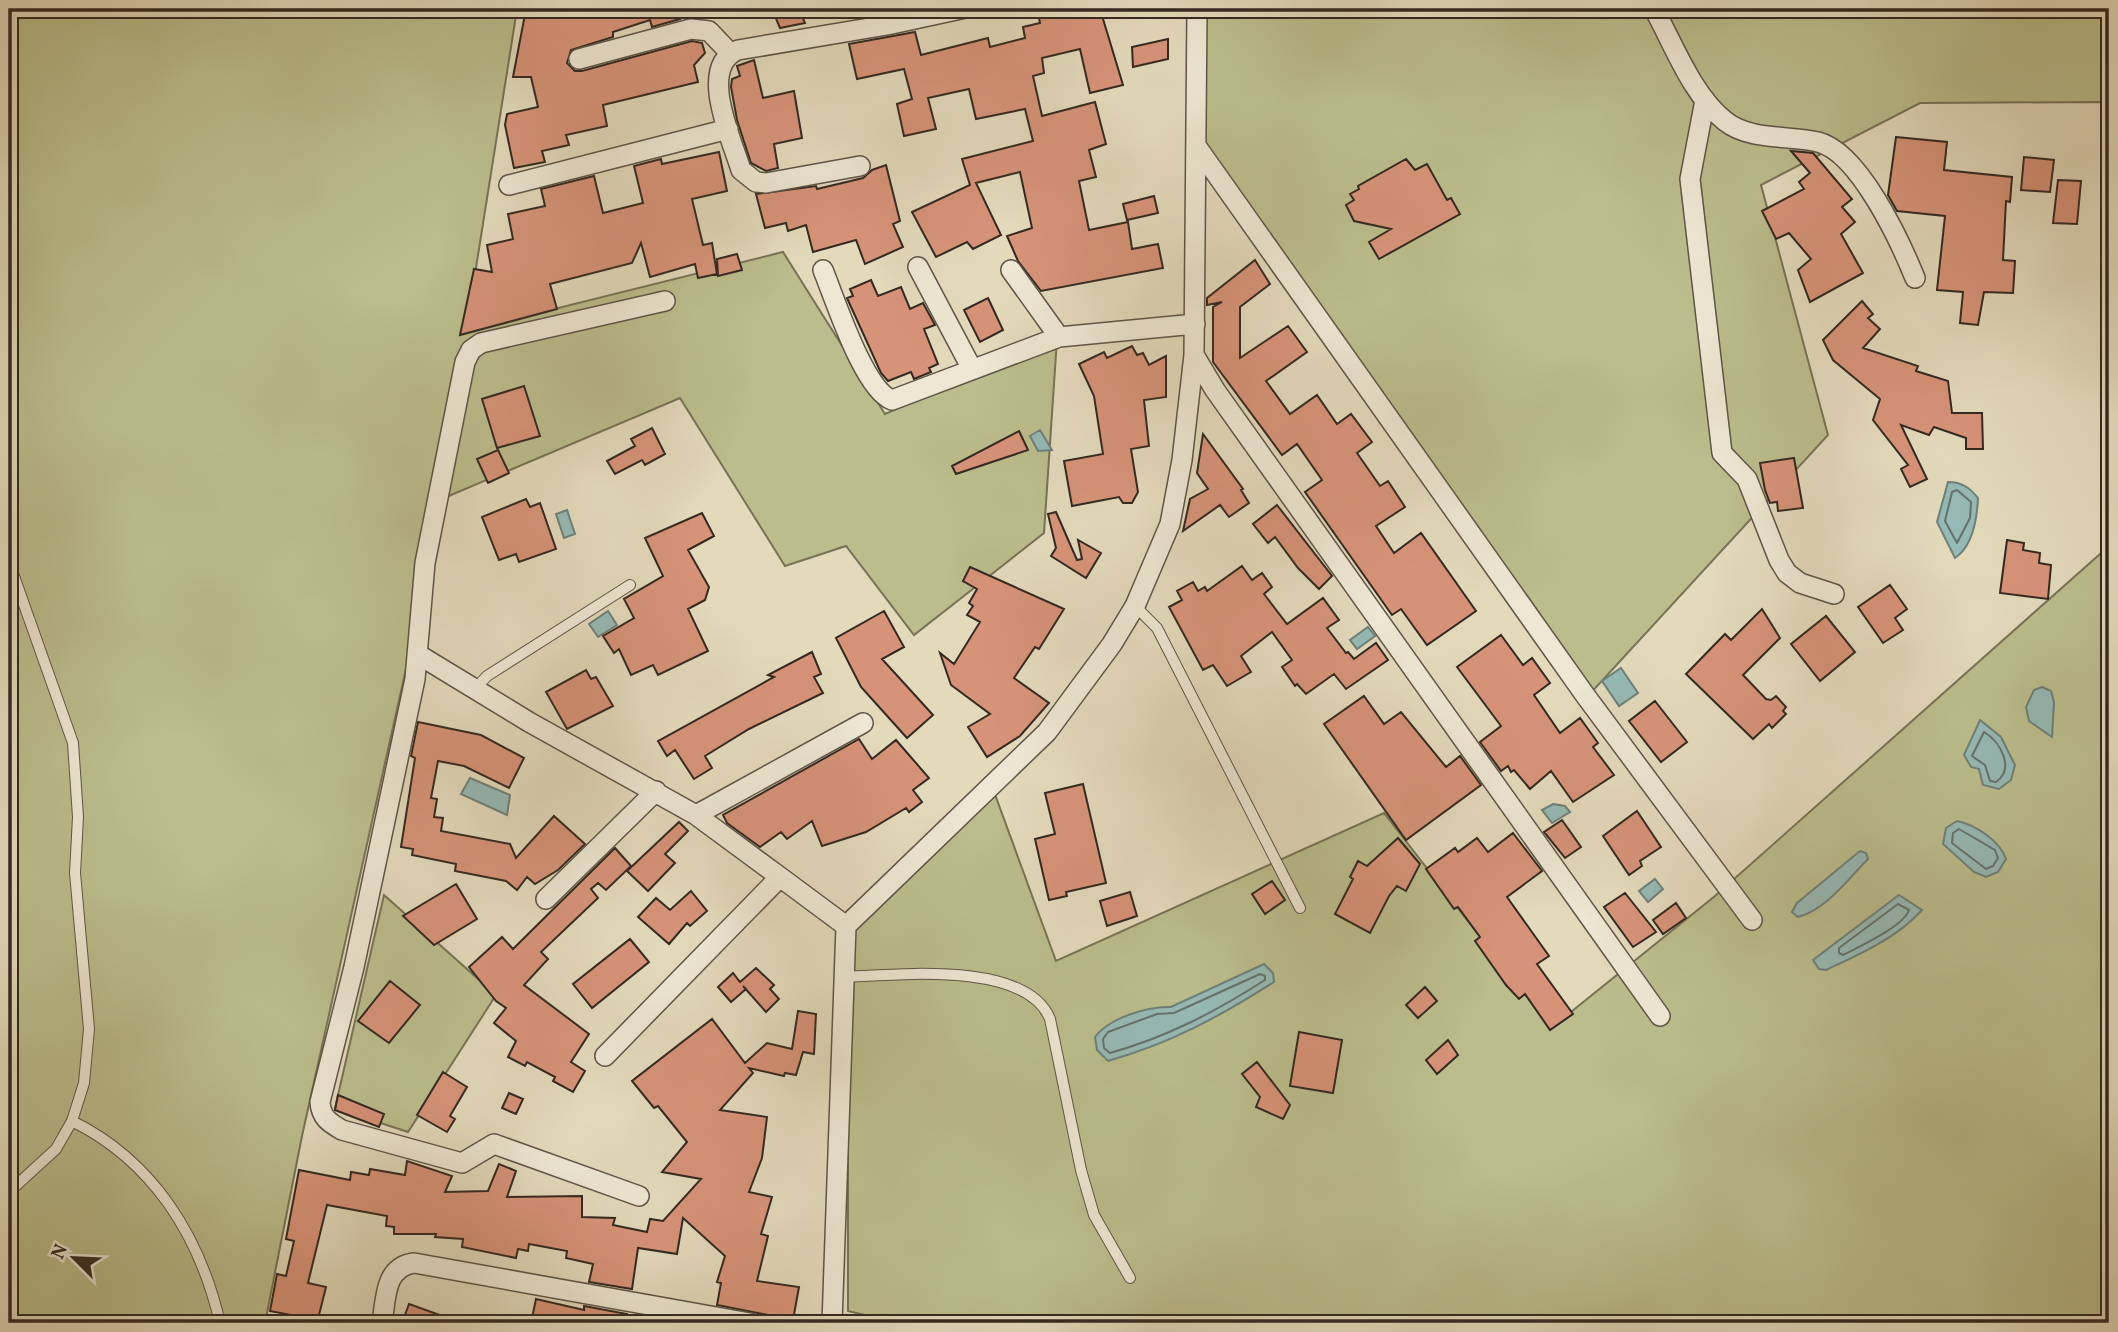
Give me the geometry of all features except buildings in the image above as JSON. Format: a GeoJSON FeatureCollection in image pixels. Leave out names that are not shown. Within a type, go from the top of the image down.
{"type":"FeatureCollection","features":[{"type":"Feature","properties":{"kind":"street"},"geometry":{"type":"LineString","coordinates":[[860,166],[766,183],[755,182],[741,170],[728,129],[717,87],[721,63],[730,53],[961,9]]}},
{"type":"Feature","properties":{"kind":"street"},"geometry":{"type":"LineString","coordinates":[[832,1323],[846,926],[1047,732],[1112,644],[1135,606],[1170,524],[1182,460],[1194,355],[1197,9]]}},
{"type":"Feature","properties":{"kind":"street"},"geometry":{"type":"LineString","coordinates":[[1654,9],[1704,100],[1722,120],[1742,130],[1820,142],[1844,155],[1860,173],[1877,206],[1898,235],[1915,278]]}},
{"type":"Feature","properties":{"kind":"street"},"geometry":{"type":"LineString","coordinates":[[579,59],[691,29],[709,31],[730,53]]}},
{"type":"Feature","properties":{"kind":"street"},"geometry":{"type":"LineString","coordinates":[[1704,100],[1690,179],[1723,453],[1747,479],[1779,560],[1787,573],[1800,583],[1834,594]]}},
{"type":"Feature","properties":{"kind":"street"},"geometry":{"type":"LineString","coordinates":[[509,185],[728,129]]}},
{"type":"Feature","properties":{"kind":"street"},"geometry":{"type":"LineString","coordinates":[[1197,147],[1585,695],[1752,920]]}},
{"type":"Feature","properties":{"kind":"street"},"geometry":{"type":"LineString","coordinates":[[918,267],[972,369]]}},
{"type":"Feature","properties":{"kind":"street"},"geometry":{"type":"LineString","coordinates":[[822,270],[860,359],[886,398],[900,400],[972,369],[1059,337],[1195,324]]}},
{"type":"Feature","properties":{"kind":"street"},"geometry":{"type":"LineString","coordinates":[[1011,270],[1059,337]]}},
{"type":"Feature","properties":{"kind":"street"},"geometry":{"type":"LineString","coordinates":[[639,1196],[494,1144],[462,1163],[342,1130],[329,1122],[321,1112],[320,1102],[354,967],[419,655],[418,620],[425,563],[465,362],[471,351],[481,343],[665,301]]}},
{"type":"Feature","properties":{"kind":"street"},"geometry":{"type":"LineString","coordinates":[[1194,355],[1215,390],[1660,1016]]}},
{"type":"Feature","properties":{"kind":"street"},"geometry":{"type":"LineString","coordinates":[[419,655],[696,815],[846,926]]}},
{"type":"Feature","properties":{"kind":"street"},"geometry":{"type":"LineString","coordinates":[[696,815],[863,723]]}},
{"type":"Feature","properties":{"kind":"street"},"geometry":{"type":"LineString","coordinates":[[546,899],[656,791]]}},
{"type":"Feature","properties":{"kind":"street"},"geometry":{"type":"LineString","coordinates":[[605,1056],[780,877]]}},
{"type":"Feature","properties":{"kind":"street"},"geometry":{"type":"LineString","coordinates":[[382,1323],[390,1278],[404,1264],[414,1263],[750,1323]]}},
{"type":"Feature","properties":{"kind":"lane"},"geometry":{"type":"LineString","coordinates":[[9,562],[73,743],[78,817],[75,873],[89,1029],[84,1083],[72,1121],[56,1149],[9,1192]]}},
{"type":"Feature","properties":{"kind":"lane"},"geometry":{"type":"LineString","coordinates":[[475,689],[487,676],[630,585]]}},
{"type":"Feature","properties":{"kind":"lane"},"geometry":{"type":"LineString","coordinates":[[1135,606],[1157,628],[1300,908]]}},
{"type":"Feature","properties":{"kind":"lane"},"geometry":{"type":"LineString","coordinates":[[843,977],[932,974],[989,979],[1017,989],[1042,1004],[1050,1019],[1080,1170],[1094,1216],[1129,1278]]}},
{"type":"Feature","properties":{"kind":"lane"},"geometry":{"type":"LineString","coordinates":[[72,1121],[100,1135],[127,1155],[166,1196],[204,1271],[220,1323]]}},
{"type":"Feature","properties":{"kind":"green space"},"geometry":{"type":"Polygon","coordinates":[[[9,9],[517,9],[466,331],[783,252],[885,414],[1057,339],[1044,533],[914,635],[846,546],[785,566],[680,398],[444,498],[302,1136],[265,1323],[9,1323],[9,9]]]}},
{"type":"Feature","properties":{"kind":"green space"},"geometry":{"type":"Polygon","coordinates":[[[1202,9],[2109,9],[2109,152],[2101,102],[1920,103],[1761,185],[1828,435],[1589,695],[1202,153],[1202,9]]]}},
{"type":"Feature","properties":{"kind":"green space"},"geometry":{"type":"Polygon","coordinates":[[[2109,546],[2109,1323],[897,1323],[848,1311],[848,927],[993,789],[1056,961],[1384,813],[1551,1028],[1715,896],[2109,546]]]}},
{"type":"Feature","properties":{"kind":"green space"},"geometry":{"type":"Polygon","coordinates":[[[384,895],[496,995],[408,1132],[335,1108],[384,895]]]}},
{"type":"Feature","properties":{"kind":"water"},"geometry":{"type":"Polygon","coordinates":[[[1040,430],[1052,450],[1038,451],[1030,436],[1040,430]]]}},
{"type":"Feature","properties":{"kind":"water"},"geometry":{"type":"Polygon","coordinates":[[[1948,482],[1965,486],[1978,498],[1970,539],[1955,558],[1937,522],[1948,482]]]}},
{"type":"Feature","properties":{"kind":"water"},"geometry":{"type":"Polygon","coordinates":[[[567,510],[575,534],[564,538],[556,514],[567,510]]]}},
{"type":"Feature","properties":{"kind":"water"},"geometry":{"type":"Polygon","coordinates":[[[608,611],[617,625],[598,637],[589,624],[608,611]]]}},
{"type":"Feature","properties":{"kind":"water"},"geometry":{"type":"Polygon","coordinates":[[[1368,627],[1375,636],[1357,649],[1350,640],[1368,627]]]}},
{"type":"Feature","properties":{"kind":"water"},"geometry":{"type":"Polygon","coordinates":[[[1621,668],[1638,693],[1619,706],[1602,681],[1621,668]]]}},
{"type":"Feature","properties":{"kind":"water"},"geometry":{"type":"Polygon","coordinates":[[[2042,687],[2051,691],[2054,702],[2052,737],[2029,721],[2026,707],[2034,690],[2042,687]]]}},
{"type":"Feature","properties":{"kind":"water"},"geometry":{"type":"Polygon","coordinates":[[[1980,720],[2001,737],[2015,765],[2011,780],[1999,789],[1983,785],[1979,769],[1971,767],[1964,755],[1980,720]]]}},
{"type":"Feature","properties":{"kind":"water"},"geometry":{"type":"Polygon","coordinates":[[[470,778],[510,795],[507,815],[461,794],[470,778]]]}},
{"type":"Feature","properties":{"kind":"water"},"geometry":{"type":"Polygon","coordinates":[[[1553,804],[1565,806],[1570,812],[1552,823],[1542,810],[1553,804]]]}},
{"type":"Feature","properties":{"kind":"water"},"geometry":{"type":"Polygon","coordinates":[[[1957,821],[1979,830],[2003,852],[2006,859],[1998,872],[1986,877],[1974,872],[1943,844],[1946,828],[1957,821]]]}},
{"type":"Feature","properties":{"kind":"water"},"geometry":{"type":"Polygon","coordinates":[[[1860,851],[1866,853],[1868,859],[1827,901],[1798,917],[1792,912],[1797,903],[1860,851]]]}},
{"type":"Feature","properties":{"kind":"water"},"geometry":{"type":"Polygon","coordinates":[[[1655,879],[1663,889],[1648,902],[1639,891],[1655,879]]]}},
{"type":"Feature","properties":{"kind":"water"},"geometry":{"type":"Polygon","coordinates":[[[1899,895],[1922,910],[1901,929],[1877,945],[1826,970],[1819,969],[1813,960],[1899,895]]]}},
{"type":"Feature","properties":{"kind":"water"},"geometry":{"type":"Polygon","coordinates":[[[1264,964],[1273,973],[1274,982],[1214,1018],[1153,1046],[1108,1061],[1097,1050],[1095,1037],[1119,1019],[1141,1011],[1171,1007],[1264,964]]]}}]}
